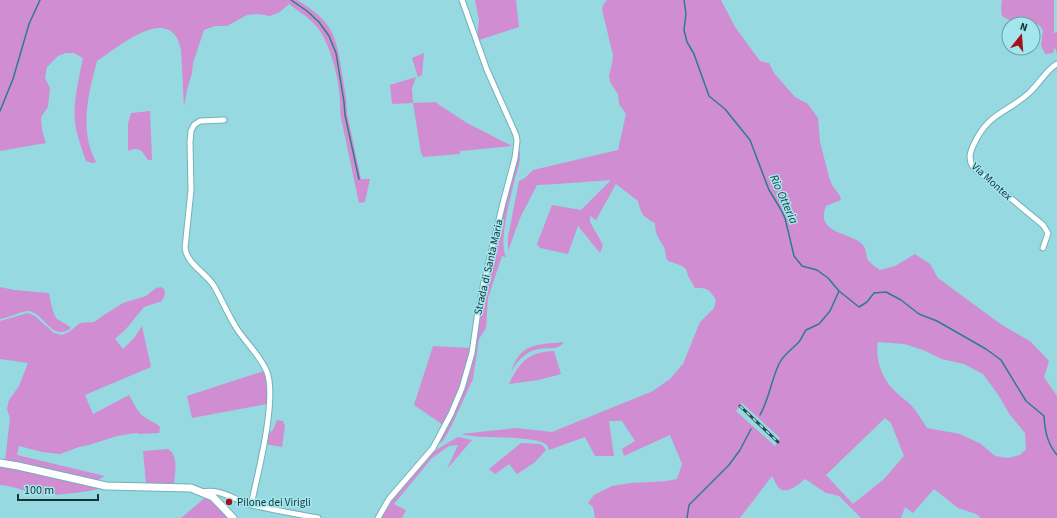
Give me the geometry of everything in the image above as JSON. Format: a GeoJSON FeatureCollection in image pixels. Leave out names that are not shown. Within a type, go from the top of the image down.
{"type":"FeatureCollection","features":[{"type":"Feature","properties":{"kind":"main road"},"geometry":{"type":"LineString","coordinates":[[0,463],[101,485],[124,487],[183,487],[202,492],[215,500],[233,518]]}},
{"type":"Feature","properties":{"kind":"street","name":"Strada di Santa Maria"},"geometry":{"type":"LineString","coordinates":[[378,518],[389,499],[433,448],[451,414],[462,388],[472,354],[476,318],[484,282],[516,155],[516,135],[487,70],[462,0]]}},
{"type":"Feature","properties":{"kind":"street","name":"Via Montex"},"geometry":{"type":"LineString","coordinates":[[1043,248],[1048,233],[1043,225],[973,167],[970,161],[970,155],[973,146],[984,126],[992,118],[1030,92],[1057,64]]}},
{"type":"Feature","properties":{"kind":"street"},"geometry":{"type":"LineString","coordinates":[[224,120],[200,121],[194,125],[191,131],[191,190],[185,249],[189,258],[212,282],[234,325],[258,356],[267,373],[269,384],[269,410],[251,505]]}},
{"type":"Feature","properties":{"kind":"street"},"geometry":{"type":"LineString","coordinates":[[202,492],[210,490],[217,491],[251,505],[318,518]]}},
{"type":"Feature","properties":{"kind":"shaded area"},"geometry":{"type":"Polygon","coordinates":[[[0,0],[297,0],[325,22],[334,38],[340,60],[347,113],[361,179],[370,179],[365,202],[359,203],[340,113],[338,80],[327,45],[317,27],[289,4],[280,12],[270,16],[258,14],[247,15],[227,26],[215,26],[204,30],[193,63],[184,106],[181,50],[176,36],[167,29],[156,28],[130,38],[97,61],[88,99],[86,125],[91,150],[96,162],[92,163],[86,161],[79,142],[76,126],[76,98],[83,58],[74,53],[66,53],[58,56],[47,67],[45,78],[50,88],[48,107],[41,117],[42,130],[46,143],[0,151],[0,0]]]}},
{"type":"Feature","properties":{"kind":"shaded area"},"geometry":{"type":"Polygon","coordinates":[[[475,0],[516,0],[519,27],[479,40],[477,37],[479,20],[475,0]]]}},
{"type":"Feature","properties":{"kind":"shaded area"},"geometry":{"type":"Polygon","coordinates":[[[607,0],[721,0],[735,27],[760,61],[769,63],[774,73],[795,97],[808,104],[818,118],[820,142],[829,177],[841,200],[826,206],[824,215],[825,222],[829,227],[861,243],[865,249],[868,260],[880,270],[895,266],[915,254],[930,264],[938,278],[999,323],[1031,342],[1049,361],[1044,377],[1057,396],[1057,518],[981,518],[976,514],[958,508],[934,489],[913,513],[905,507],[901,518],[861,518],[839,496],[826,493],[805,479],[800,484],[789,490],[782,490],[779,488],[772,476],[740,518],[595,518],[593,507],[588,503],[594,495],[612,486],[677,479],[682,464],[670,435],[624,456],[622,449],[635,441],[622,421],[609,421],[614,456],[595,456],[585,437],[549,450],[547,445],[531,439],[481,437],[461,434],[516,428],[552,432],[653,391],[670,379],[683,364],[700,322],[714,308],[716,300],[712,293],[703,288],[695,288],[686,269],[667,260],[665,249],[657,233],[655,223],[643,215],[638,201],[616,184],[596,220],[590,216],[590,222],[603,245],[600,253],[578,226],[568,254],[540,248],[537,244],[552,205],[581,210],[611,180],[537,185],[520,218],[508,251],[508,237],[519,181],[525,178],[533,170],[618,150],[626,114],[619,104],[618,94],[610,82],[609,75],[613,55],[602,10],[603,5],[607,0]],[[878,342],[878,360],[885,378],[894,390],[912,406],[927,428],[960,434],[981,444],[995,456],[1008,458],[1020,455],[1026,449],[1025,433],[1010,415],[999,396],[983,374],[964,364],[942,359],[923,350],[904,344],[878,342]],[[742,403],[736,411],[775,446],[780,438],[742,403]],[[885,418],[826,475],[853,504],[884,479],[904,456],[891,423],[885,418]]]}},
{"type":"Feature","properties":{"kind":"shaded area"},"geometry":{"type":"Polygon","coordinates":[[[1002,0],[1054,0],[1054,33],[1057,32],[1057,54],[1055,47],[1053,53],[1045,54],[1041,45],[1043,30],[1041,28],[1041,16],[1002,16],[1002,0]]]}},
{"type":"Feature","properties":{"kind":"shaded area"},"geometry":{"type":"Polygon","coordinates":[[[424,53],[422,75],[418,77],[412,58],[424,53]]]}},
{"type":"Feature","properties":{"kind":"shaded area"},"geometry":{"type":"Polygon","coordinates":[[[416,77],[412,88],[413,103],[392,104],[390,85],[416,77]]]}},
{"type":"Feature","properties":{"kind":"shaded area"},"geometry":{"type":"Polygon","coordinates":[[[435,102],[467,123],[512,146],[460,151],[460,154],[423,157],[421,153],[413,103],[435,102]]]}},
{"type":"Feature","properties":{"kind":"shaded area"},"geometry":{"type":"Polygon","coordinates":[[[150,111],[152,160],[148,160],[138,149],[128,151],[128,124],[131,113],[150,111]]]}},
{"type":"Feature","properties":{"kind":"shaded area"},"geometry":{"type":"Polygon","coordinates":[[[518,147],[520,162],[508,207],[504,230],[503,240],[506,257],[502,256],[488,298],[486,328],[479,339],[473,379],[451,427],[443,441],[438,444],[461,399],[473,363],[483,295],[518,147]]]}},
{"type":"Feature","properties":{"kind":"shaded area"},"geometry":{"type":"Polygon","coordinates":[[[0,287],[14,290],[49,293],[52,307],[57,319],[71,328],[64,332],[59,332],[48,326],[39,316],[28,311],[0,319],[0,287]]]}},
{"type":"Feature","properties":{"kind":"shaded area"},"geometry":{"type":"Polygon","coordinates":[[[161,287],[164,289],[165,294],[162,301],[144,307],[126,329],[115,339],[123,349],[134,338],[142,326],[151,367],[85,395],[93,414],[129,395],[141,414],[160,427],[159,433],[136,433],[117,436],[60,454],[42,452],[19,446],[17,455],[105,476],[96,481],[5,461],[10,418],[7,409],[9,400],[19,386],[28,363],[0,359],[0,321],[28,313],[35,316],[54,333],[62,335],[69,332],[80,323],[94,322],[123,303],[146,296],[156,288],[161,287]]]}},
{"type":"Feature","properties":{"kind":"shaded area"},"geometry":{"type":"Polygon","coordinates":[[[564,342],[556,348],[538,349],[529,352],[516,364],[511,372],[515,362],[525,350],[538,345],[564,342]]]}},
{"type":"Feature","properties":{"kind":"shaded area"},"geometry":{"type":"Polygon","coordinates":[[[433,346],[471,348],[459,389],[443,425],[414,405],[433,346]]]}},
{"type":"Feature","properties":{"kind":"shaded area"},"geometry":{"type":"Polygon","coordinates":[[[554,351],[561,374],[539,380],[509,384],[517,369],[526,359],[538,353],[554,351]]]}},
{"type":"Feature","properties":{"kind":"shaded area"},"geometry":{"type":"Polygon","coordinates":[[[264,371],[267,384],[267,404],[192,418],[187,396],[264,371]]]}},
{"type":"Feature","properties":{"kind":"shaded area"},"geometry":{"type":"Polygon","coordinates":[[[277,420],[283,421],[285,426],[282,447],[265,444],[267,434],[273,430],[277,420]]]}},
{"type":"Feature","properties":{"kind":"shaded area"},"geometry":{"type":"Polygon","coordinates":[[[458,437],[472,440],[447,469],[458,445],[449,446],[432,458],[394,504],[406,510],[402,518],[381,518],[391,502],[434,451],[458,437]]]}},
{"type":"Feature","properties":{"kind":"shaded area"},"geometry":{"type":"Polygon","coordinates":[[[521,443],[540,444],[546,450],[534,463],[517,474],[509,464],[495,474],[489,469],[521,443]]]}},
{"type":"Feature","properties":{"kind":"shaded area"},"geometry":{"type":"Polygon","coordinates":[[[168,449],[174,456],[175,460],[174,484],[146,484],[143,451],[168,449]]]}},
{"type":"Feature","properties":{"kind":"shaded area"},"geometry":{"type":"Polygon","coordinates":[[[0,466],[26,470],[103,488],[63,494],[35,493],[0,485],[0,466]]]}},
{"type":"Feature","properties":{"kind":"shaded area"},"geometry":{"type":"Polygon","coordinates":[[[206,497],[229,518],[181,518],[206,497]]]}},
{"type":"Feature","properties":{"kind":"waterway"},"geometry":{"type":"LineString","coordinates":[[0,111],[13,79],[29,24],[40,0]]}},
{"type":"Feature","properties":{"kind":"waterway"},"geometry":{"type":"LineString","coordinates":[[291,0],[307,11],[319,22],[329,36],[336,53],[345,115],[359,179]]}},
{"type":"Feature","properties":{"kind":"waterway","name":"Rio Otteria"},"geometry":{"type":"LineString","coordinates":[[684,0],[686,14],[684,30],[687,42],[694,54],[709,96],[725,109],[750,140],[769,190],[785,218],[794,256],[802,266],[817,270],[828,278],[839,291],[859,307],[867,302],[874,293],[886,292],[901,300],[919,314],[937,321],[986,349],[1001,360],[1026,401],[1044,416],[1047,437],[1057,455]]}},
{"type":"Feature","properties":{"kind":"waterway"},"geometry":{"type":"LineString","coordinates":[[760,415],[766,403],[776,370],[781,361],[785,355],[799,342],[806,330],[819,324],[830,311],[839,291]]}},
{"type":"Feature","properties":{"kind":"waterway"},"geometry":{"type":"LineString","coordinates":[[687,518],[689,505],[729,465],[740,450],[751,429]]}},
{"type":"Feature","properties":{"kind":"railway"},"geometry":{"type":"LineString","coordinates":[[740,406],[778,442]]}},
{"type":"Feature","properties":{"kind":"place","name":"Pilone dei Virigli"},"geometry":{"type":"Point","coordinates":[229,502]}}]}
